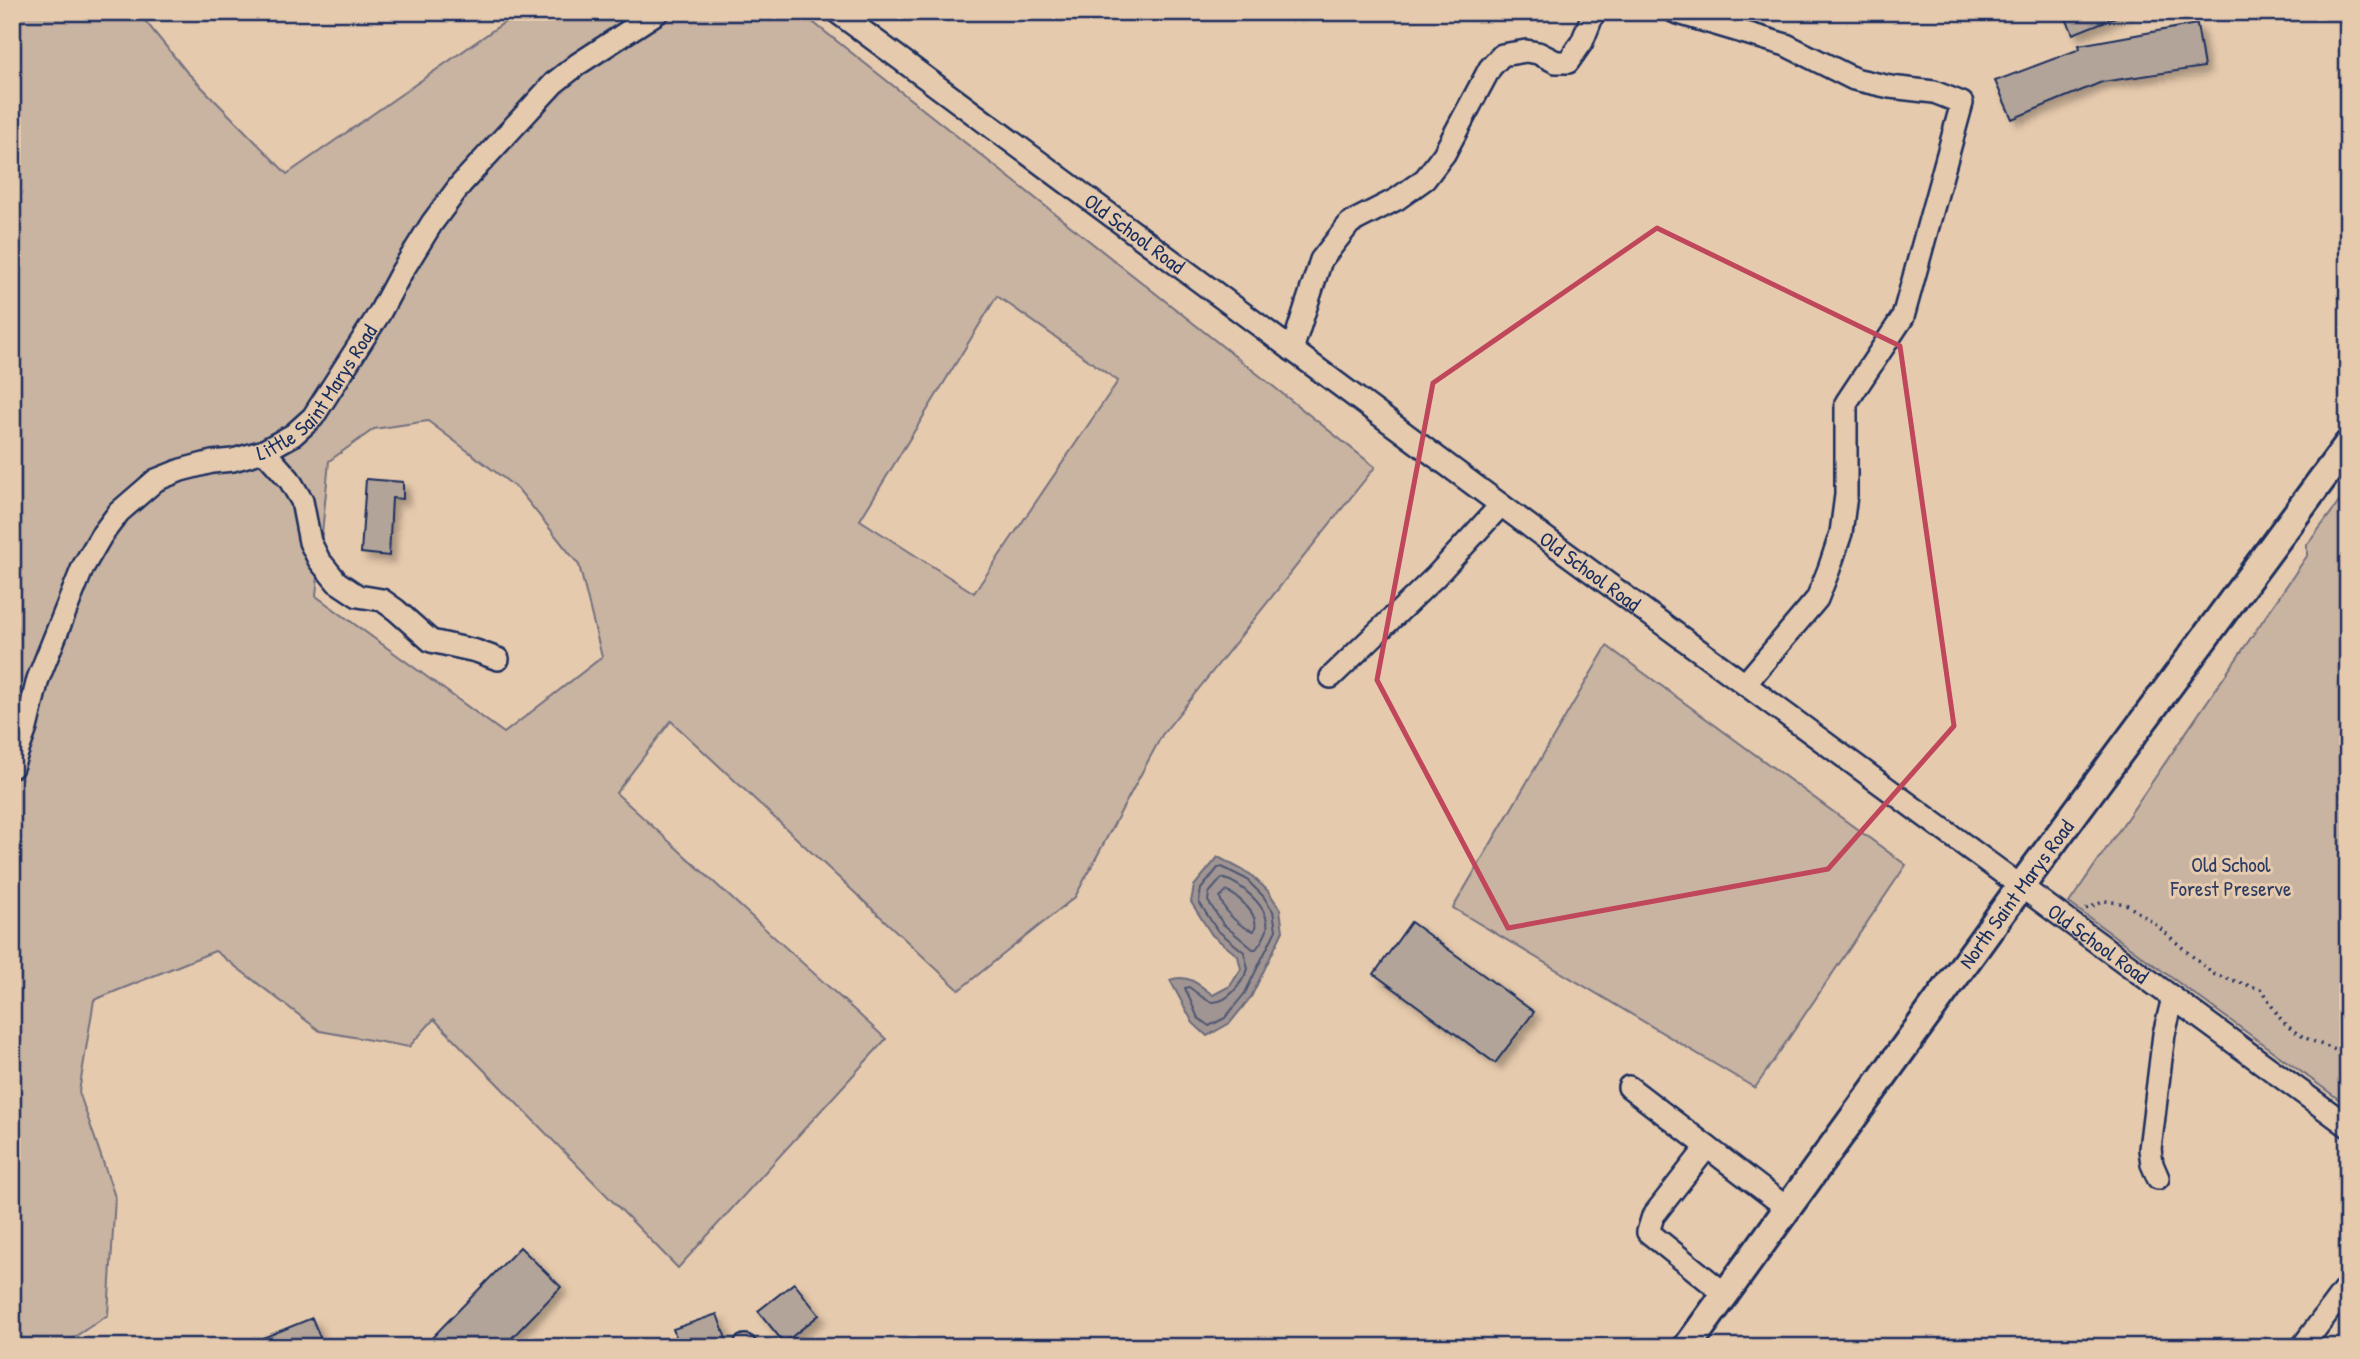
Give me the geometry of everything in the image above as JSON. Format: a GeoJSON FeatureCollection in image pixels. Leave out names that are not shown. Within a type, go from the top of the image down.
{"type":"FeatureCollection","features":[{"type":"Feature","properties":{"kind":"main road","name":"North Saint Marys Road"},"geometry":{"type":"LineString","coordinates":[[1686,1347],[2021,886],[2348,444]]}},
{"type":"Feature","properties":{"kind":"street","name":"Little Saint Marys Road"},"geometry":{"type":"LineString","coordinates":[[12,767],[26,728],[38,679],[83,567],[119,512],[156,480],[181,470],[264,451],[293,435],[313,417],[379,314],[432,223],[461,184],[554,83],[657,12]]}},
{"type":"Feature","properties":{"kind":"street","name":"Old School Road"},"geometry":{"type":"LineString","coordinates":[[837,12],[1501,505],[2348,1126]]}},
{"type":"Feature","properties":{"kind":"street"},"geometry":{"type":"LineString","coordinates":[[1292,350],[1321,260],[1350,223],[1397,199],[1425,179],[1444,153],[1490,68],[1502,55],[1526,51],[1538,53],[1556,62],[1568,62],[1582,42],[1594,12]]}},
{"type":"Feature","properties":{"kind":"street"},"geometry":{"type":"LineString","coordinates":[[1675,12],[1786,45],[1854,79],[1890,88],[1934,92],[1962,103],[1903,317],[1846,403],[1846,495],[1841,533],[1829,569],[1816,599],[1745,684]]}},
{"type":"Feature","properties":{"kind":"street"},"geometry":{"type":"LineString","coordinates":[[264,451],[289,479],[302,501],[310,542],[319,560],[337,582],[358,596],[382,600],[431,641],[498,659]]}},
{"type":"Feature","properties":{"kind":"street"},"geometry":{"type":"LineString","coordinates":[[1331,677],[1436,576],[1501,505]]}},
{"type":"Feature","properties":{"kind":"street"},"geometry":{"type":"LineString","coordinates":[[2158,1178],[2152,1164],[2151,1139],[2164,1034],[2173,998]]}},
{"type":"Feature","properties":{"kind":"street"},"geometry":{"type":"LineString","coordinates":[[1629,1087],[1787,1208]]}},
{"type":"Feature","properties":{"kind":"street"},"geometry":{"type":"LineString","coordinates":[[1707,1147],[1653,1216],[1648,1232],[1726,1294]]}},
{"type":"Feature","properties":{"kind":"street"},"geometry":{"type":"LineString","coordinates":[[2302,1347],[2348,1285]]}},
{"type":"Feature","properties":{"kind":"path"},"geometry":{"type":"LineString","coordinates":[[2065,919],[2105,901],[2126,904],[2155,924],[2213,974],[2263,990],[2285,1026],[2348,1057]]}},
{"type":"Feature","properties":{"kind":"highlighted area"},"geometry":{"type":"Polygon","coordinates":[[[1657,228],[1900,346],[1954,726],[1828,869],[1508,928],[1377,680],[1433,383],[1657,228]]]}},
{"type":"Feature","properties":{"kind":"green space"},"geometry":{"type":"Polygon","coordinates":[[[12,12],[138,12],[186,71],[287,174],[519,12],[800,12],[1375,467],[1162,735],[1075,897],[959,990],[671,721],[616,793],[886,1039],[678,1268],[434,1019],[409,1047],[320,1031],[215,951],[94,1000],[79,1092],[115,1197],[108,1315],[59,1347],[12,1347],[12,12]],[[997,296],[860,520],[974,593],[1118,381],[997,296]],[[428,421],[374,429],[329,461],[316,596],[504,733],[602,657],[579,565],[518,489],[428,421]]]}},
{"type":"Feature","properties":{"kind":"green space","name":"Old School Forest Preserve"},"geometry":{"type":"Polygon","coordinates":[[[2348,490],[2348,1106],[2069,903],[2307,556],[2307,545],[2348,490]]]}},
{"type":"Feature","properties":{"kind":"green space"},"geometry":{"type":"Polygon","coordinates":[[[1607,646],[1906,865],[1755,1088],[1453,908],[1607,646]]]}},
{"type":"Feature","properties":{"kind":"water"},"geometry":{"type":"Polygon","coordinates":[[[1218,857],[1250,874],[1268,891],[1280,909],[1283,931],[1251,997],[1230,1023],[1207,1036],[1193,1023],[1170,980],[1188,979],[1213,995],[1230,986],[1241,969],[1238,956],[1212,935],[1191,902],[1194,886],[1218,857]]]}},
{"type":"Feature","properties":{"kind":"building"},"geometry":{"type":"Polygon","coordinates":[[[2063,12],[2125,12],[2126,13],[2073,34],[2063,12]]]}},
{"type":"Feature","properties":{"kind":"building"},"geometry":{"type":"Polygon","coordinates":[[[2197,24],[2204,67],[2102,82],[2012,119],[1995,81],[2080,49],[2079,45],[2197,24]]]}},
{"type":"Feature","properties":{"kind":"building"},"geometry":{"type":"Polygon","coordinates":[[[366,479],[403,482],[403,499],[392,498],[389,556],[361,553],[366,479]]]}},
{"type":"Feature","properties":{"kind":"building"},"geometry":{"type":"Polygon","coordinates":[[[1411,922],[1534,1012],[1495,1063],[1374,974],[1411,922]]]}},
{"type":"Feature","properties":{"kind":"building"},"geometry":{"type":"Polygon","coordinates":[[[520,1247],[561,1287],[503,1347],[423,1347],[520,1247]]]}},
{"type":"Feature","properties":{"kind":"building"},"geometry":{"type":"Polygon","coordinates":[[[794,1283],[819,1315],[784,1343],[758,1311],[794,1283]]]}},
{"type":"Feature","properties":{"kind":"building"},"geometry":{"type":"Polygon","coordinates":[[[717,1314],[729,1347],[680,1347],[673,1329],[717,1314]]]}},
{"type":"Feature","properties":{"kind":"building"},"geometry":{"type":"Polygon","coordinates":[[[312,1318],[324,1347],[243,1347],[243,1346],[312,1318]]]}}]}
